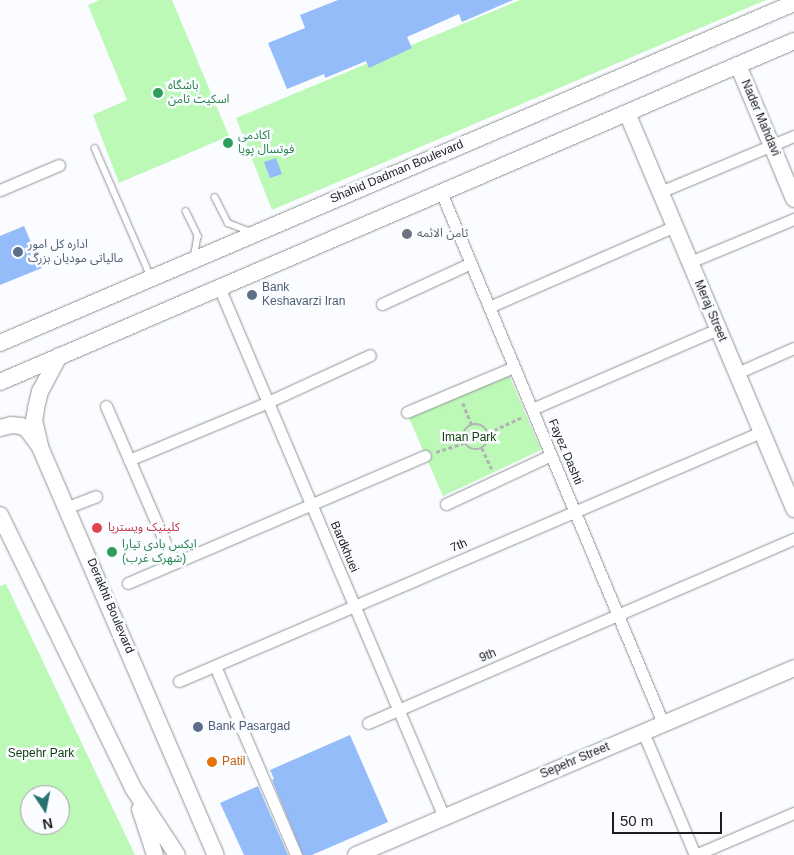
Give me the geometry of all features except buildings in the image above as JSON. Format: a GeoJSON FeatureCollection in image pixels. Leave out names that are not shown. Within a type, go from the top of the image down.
{"type":"FeatureCollection","features":[{"type":"Feature","properties":{"kind":"main road","name":"Shahid Dadman Boulevard"},"geometry":{"type":"LineString","coordinates":[[0,343],[794,3]]}},
{"type":"Feature","properties":{"kind":"main road"},"geometry":{"type":"LineString","coordinates":[[0,382],[794,41]]}},
{"type":"Feature","properties":{"kind":"main road","name":"Nader Mahdavi"},"geometry":{"type":"LineString","coordinates":[[738,65],[794,199]]}},
{"type":"Feature","properties":{"kind":"main road","name":"Meraj Street"},"geometry":{"type":"LineString","coordinates":[[627,113],[761,432],[793,503]]}},
{"type":"Feature","properties":{"kind":"main road","name":"Derakhti Boulevard"},"geometry":{"type":"LineString","coordinates":[[59,356],[40,391],[36,409],[34,420],[40,448],[68,507],[216,855]]}},
{"type":"Feature","properties":{"kind":"main road"},"geometry":{"type":"LineString","coordinates":[[0,428],[11,425],[27,429],[40,448]]}},
{"type":"Feature","properties":{"kind":"main road"},"geometry":{"type":"LineString","coordinates":[[0,515],[133,788],[173,849],[182,855]]}},
{"type":"Feature","properties":{"kind":"main road","name":"Sepehr Street"},"geometry":{"type":"LineString","coordinates":[[356,855],[794,668]]}},
{"type":"Feature","properties":{"kind":"main road"},"geometry":{"type":"LineString","coordinates":[[133,788],[155,855]]}},
{"type":"Feature","properties":{"kind":"main road"},"geometry":{"type":"LineString","coordinates":[[201,820],[205,843],[204,855]]}},
{"type":"Feature","properties":{"kind":"street"},"geometry":{"type":"LineString","coordinates":[[660,192],[794,136]]}},
{"type":"Feature","properties":{"kind":"street"},"geometry":{"type":"LineString","coordinates":[[0,190],[59,165]]}},
{"type":"Feature","properties":{"kind":"street","name":"Fayez Dashti"},"geometry":{"type":"LineString","coordinates":[[441,192],[514,367],[529,412],[551,455],[663,724]]}},
{"type":"Feature","properties":{"kind":"street"},"geometry":{"type":"LineString","coordinates":[[690,262],[794,219]]}},
{"type":"Feature","properties":{"kind":"street"},"geometry":{"type":"LineString","coordinates":[[489,307],[674,226]]}},
{"type":"Feature","properties":{"kind":"street"},"geometry":{"type":"LineString","coordinates":[[382,304],[471,263]]}},
{"type":"Feature","properties":{"kind":"street","name":"Bardkhuei"},"geometry":{"type":"LineString","coordinates":[[220,286],[444,817]]}},
{"type":"Feature","properties":{"kind":"street"},"geometry":{"type":"LineString","coordinates":[[529,412],[718,329]]}},
{"type":"Feature","properties":{"kind":"street"},"geometry":{"type":"LineString","coordinates":[[737,373],[794,348]]}},
{"type":"Feature","properties":{"kind":"street"},"geometry":{"type":"LineString","coordinates":[[129,460],[268,402],[370,355]]}},
{"type":"Feature","properties":{"kind":"street"},"geometry":{"type":"LineString","coordinates":[[407,412],[514,367]]}},
{"type":"Feature","properties":{"kind":"street"},"geometry":{"type":"LineString","coordinates":[[106,406],[174,564]]}},
{"type":"Feature","properties":{"kind":"street","name":"7th"},"geometry":{"type":"LineString","coordinates":[[180,681],[761,432]]}},
{"type":"Feature","properties":{"kind":"street"},"geometry":{"type":"LineString","coordinates":[[446,504],[551,455]]}},
{"type":"Feature","properties":{"kind":"street"},"geometry":{"type":"LineString","coordinates":[[128,583],[425,456]]}},
{"type":"Feature","properties":{"kind":"street"},"geometry":{"type":"LineString","coordinates":[[68,507],[96,496]]}},
{"type":"Feature","properties":{"kind":"street","name":"9th"},"geometry":{"type":"LineString","coordinates":[[368,723],[794,538]]}},
{"type":"Feature","properties":{"kind":"street"},"geometry":{"type":"LineString","coordinates":[[215,666],[296,855]]}},
{"type":"Feature","properties":{"kind":"street"},"geometry":{"type":"LineString","coordinates":[[643,732],[695,855],[794,813]]}},
{"type":"Feature","properties":{"kind":"lane"},"geometry":{"type":"LineString","coordinates":[[95,148],[151,277]]}},
{"type":"Feature","properties":{"kind":"lane"},"geometry":{"type":"LineString","coordinates":[[215,197],[228,224],[254,233]]}},
{"type":"Feature","properties":{"kind":"lane"},"geometry":{"type":"LineString","coordinates":[[186,211],[198,236],[194,259]]}},
{"type":"Feature","properties":{"kind":"path"},"geometry":{"type":"LineString","coordinates":[[458,390],[472,424]]}},
{"type":"Feature","properties":{"kind":"path"},"geometry":{"type":"LineString","coordinates":[[488,434],[529,412]]}},
{"type":"Feature","properties":{"kind":"path"},"geometry":{"type":"LineString","coordinates":[[472,424],[480,425],[488,434],[488,442],[482,448],[470,449],[464,443],[465,430],[472,424]]}},
{"type":"Feature","properties":{"kind":"path"},"geometry":{"type":"LineString","coordinates":[[425,456],[464,443]]}},
{"type":"Feature","properties":{"kind":"path"},"geometry":{"type":"LineString","coordinates":[[482,448],[494,472]]}},
{"type":"Feature","properties":{"kind":"green space"},"geometry":{"type":"Polygon","coordinates":[[[100,0],[172,0],[229,136],[119,183],[93,115],[127,100],[88,5],[100,0]]]}},
{"type":"Feature","properties":{"kind":"green space"},"geometry":{"type":"Polygon","coordinates":[[[520,0],[766,0],[272,210],[236,118],[520,0]]]}},
{"type":"Feature","properties":{"kind":"green space","name":"Iman Park"},"geometry":{"type":"Polygon","coordinates":[[[509,375],[541,450],[443,496],[409,418],[509,375]]]}},
{"type":"Feature","properties":{"kind":"green space","name":"Sepehr Park"},"geometry":{"type":"Polygon","coordinates":[[[6,584],[135,855],[0,855],[0,586],[6,584]]]}},
{"type":"Feature","properties":{"kind":"place","name":"باشگاه اسکیت ثامن"},"geometry":{"type":"Point","coordinates":[158,93]}},
{"type":"Feature","properties":{"kind":"place","name":"آکادمی فوتسال پویا"},"geometry":{"type":"Point","coordinates":[228,143]}},
{"type":"Feature","properties":{"kind":"place","name":"ثامن الائمه"},"geometry":{"type":"Point","coordinates":[407,234]}},
{"type":"Feature","properties":{"kind":"place","name":"اداره کل امور مالیاتی مودیان بزرگ"},"geometry":{"type":"Point","coordinates":[18,252]}},
{"type":"Feature","properties":{"kind":"place","name":"Bank Keshavarzi Iran"},"geometry":{"type":"Point","coordinates":[252,295]}},
{"type":"Feature","properties":{"kind":"place","name":"کلینیک ویستریا"},"geometry":{"type":"Point","coordinates":[97,528]}},
{"type":"Feature","properties":{"kind":"place","name":"ایکس بادی تیارا (شهرک غرب)"},"geometry":{"type":"Point","coordinates":[112,552]}},
{"type":"Feature","properties":{"kind":"place","name":"Bank Pasargad"},"geometry":{"type":"Point","coordinates":[198,727]}},
{"type":"Feature","properties":{"kind":"place","name":"Patil"},"geometry":{"type":"Point","coordinates":[212,762]}}]}
